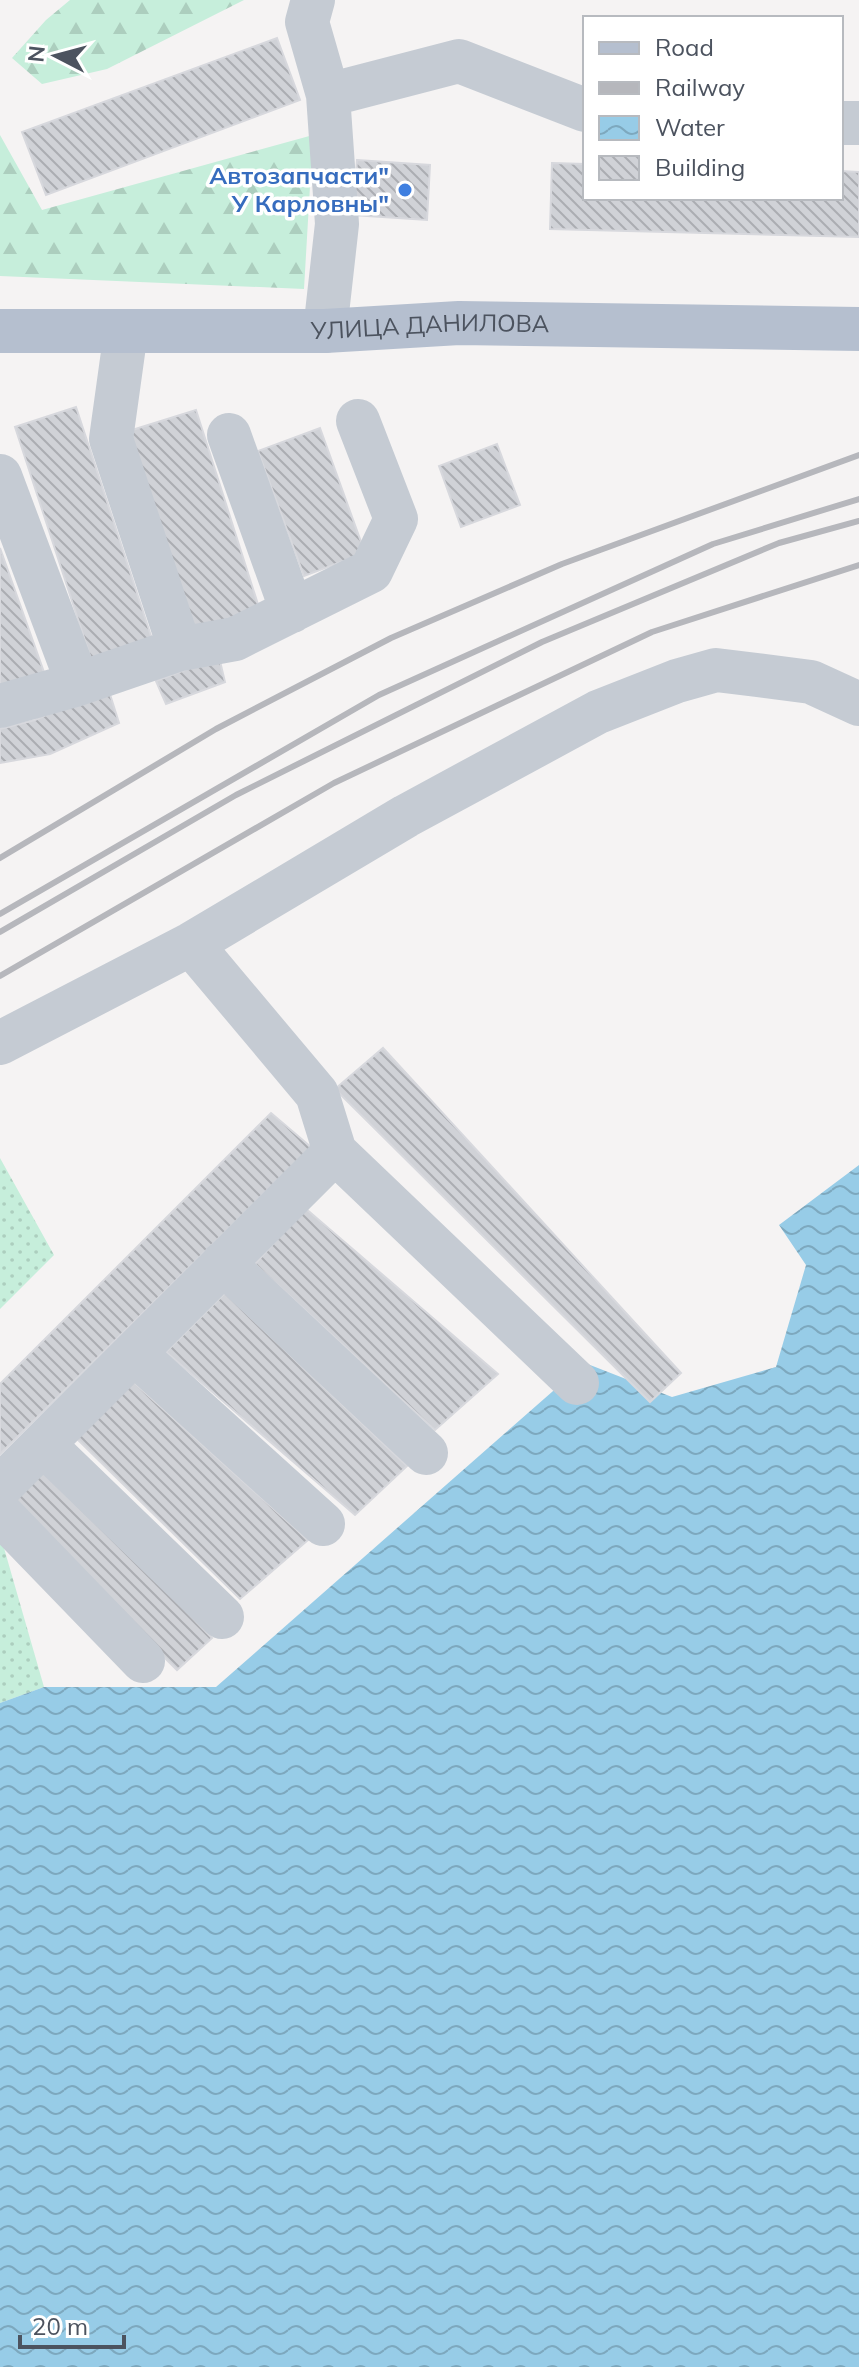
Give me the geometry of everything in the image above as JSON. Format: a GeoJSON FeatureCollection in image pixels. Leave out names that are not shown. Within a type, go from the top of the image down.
{"type":"FeatureCollection","features":[{"type":"Feature","properties":{"kind":"main road","name":"УЛИЦА ДАНИЛОВА"},"geometry":{"type":"LineString","coordinates":[[0,331],[325,331],[459,323],[859,329]]}},
{"type":"Feature","properties":{"kind":"lane"},"geometry":{"type":"LineString","coordinates":[[313,0],[307,22],[328,95],[337,224],[325,331]]}},
{"type":"Feature","properties":{"kind":"lane"},"geometry":{"type":"LineString","coordinates":[[328,95],[459,61],[583,109]]}},
{"type":"Feature","properties":{"kind":"lane"},"geometry":{"type":"LineString","coordinates":[[126,331],[111,439],[180,649]]}},
{"type":"Feature","properties":{"kind":"lane"},"geometry":{"type":"LineString","coordinates":[[0,706],[78,684],[180,649],[235,639],[371,571],[396,519],[358,421]]}},
{"type":"Feature","properties":{"kind":"lane"},"geometry":{"type":"LineString","coordinates":[[229,435],[292,611]]}},
{"type":"Feature","properties":{"kind":"lane"},"geometry":{"type":"LineString","coordinates":[[0,476],[78,684]]}},
{"type":"Feature","properties":{"kind":"lane"},"geometry":{"type":"LineString","coordinates":[[0,1043],[191,944],[406,816],[598,712],[677,681],[716,670],[811,682],[859,704]]}},
{"type":"Feature","properties":{"kind":"lane"},"geometry":{"type":"LineString","coordinates":[[191,944],[317,1094],[335,1152],[577,1383]]}},
{"type":"Feature","properties":{"kind":"lane"},"geometry":{"type":"LineString","coordinates":[[0,1487],[335,1152]]}},
{"type":"Feature","properties":{"kind":"lane"},"geometry":{"type":"LineString","coordinates":[[223,1263],[426,1453]]}},
{"type":"Feature","properties":{"kind":"lane"},"geometry":{"type":"LineString","coordinates":[[134,1353],[323,1524]]}},
{"type":"Feature","properties":{"kind":"lane"},"geometry":{"type":"LineString","coordinates":[[43,1444],[222,1617]]}},
{"type":"Feature","properties":{"kind":"lane"},"geometry":{"type":"LineString","coordinates":[[0,1513],[143,1661]]}},
{"type":"Feature","properties":{"kind":"green space"},"geometry":{"type":"Polygon","coordinates":[[[70,0],[244,0],[107,69],[42,84],[12,58],[46,20],[70,0]]]}},
{"type":"Feature","properties":{"kind":"green space"},"geometry":{"type":"Polygon","coordinates":[[[0,135],[42,210],[313,135],[304,289],[0,276],[0,135]]]}},
{"type":"Feature","properties":{"kind":"green space"},"geometry":{"type":"Polygon","coordinates":[[[0,1158],[54,1255],[0,1309],[0,1158]]]}},
{"type":"Feature","properties":{"kind":"green space"},"geometry":{"type":"Polygon","coordinates":[[[0,1542],[44,1687],[0,1703],[0,1542]]]}},
{"type":"Feature","properties":{"kind":"water"},"geometry":{"type":"Polygon","coordinates":[[[859,1165],[859,2367],[0,2367],[0,1703],[44,1687],[216,1687],[585,1363],[672,1397],[776,1367],[806,1265],[779,1225],[859,1165]]]}},
{"type":"Feature","properties":{"kind":"building"},"geometry":{"type":"Polygon","coordinates":[[[277,38],[300,100],[46,195],[22,132],[277,38]]]}},
{"type":"Feature","properties":{"kind":"building"},"geometry":{"type":"Polygon","coordinates":[[[357,160],[430,165],[427,220],[353,215],[357,160]]]}},
{"type":"Feature","properties":{"kind":"building"},"geometry":{"type":"Polygon","coordinates":[[[552,163],[583,164],[583,200],[843,200],[843,171],[859,172],[859,237],[550,229],[552,163]]]}},
{"type":"Feature","properties":{"kind":"building"},"geometry":{"type":"Polygon","coordinates":[[[76,407],[152,639],[91,659],[15,427],[76,407]]]}},
{"type":"Feature","properties":{"kind":"building"},"geometry":{"type":"Polygon","coordinates":[[[196,410],[262,617],[196,638],[129,431],[196,410]]]}},
{"type":"Feature","properties":{"kind":"building"},"geometry":{"type":"Polygon","coordinates":[[[320,428],[365,553],[304,576],[258,451],[320,428]]]}},
{"type":"Feature","properties":{"kind":"building"},"geometry":{"type":"Polygon","coordinates":[[[497,444],[520,505],[461,527],[439,466],[497,444]]]}},
{"type":"Feature","properties":{"kind":"building"},"geometry":{"type":"Polygon","coordinates":[[[0,548],[46,678],[0,694],[0,548]]]}},
{"type":"Feature","properties":{"kind":"building"},"geometry":{"type":"Polygon","coordinates":[[[219,657],[225,682],[166,704],[156,681],[219,657]]]}},
{"type":"Feature","properties":{"kind":"building"},"geometry":{"type":"Polygon","coordinates":[[[108,688],[119,723],[50,754],[0,763],[0,729],[35,720],[108,688]]]}},
{"type":"Feature","properties":{"kind":"building"},"geometry":{"type":"Polygon","coordinates":[[[383,1048],[681,1373],[650,1402],[335,1089],[383,1048]]]}},
{"type":"Feature","properties":{"kind":"building"},"geometry":{"type":"Polygon","coordinates":[[[271,1113],[311,1147],[0,1454],[0,1384],[271,1113]]]}},
{"type":"Feature","properties":{"kind":"building"},"geometry":{"type":"Polygon","coordinates":[[[305,1208],[498,1374],[435,1430],[255,1264],[305,1208]]]}},
{"type":"Feature","properties":{"kind":"building"},"geometry":{"type":"Polygon","coordinates":[[[225,1293],[407,1466],[355,1515],[166,1352],[225,1293]]]}},
{"type":"Feature","properties":{"kind":"building"},"geometry":{"type":"Polygon","coordinates":[[[131,1380],[308,1540],[240,1599],[74,1436],[131,1380]]]}},
{"type":"Feature","properties":{"kind":"building"},"geometry":{"type":"Polygon","coordinates":[[[47,1468],[212,1638],[177,1670],[8,1502],[47,1468]]]}},
{"type":"Feature","properties":{"kind":"railway"},"geometry":{"type":"LineString","coordinates":[[0,858],[216,729],[391,638],[562,564],[859,455]]}},
{"type":"Feature","properties":{"kind":"railway"},"geometry":{"type":"LineString","coordinates":[[0,914],[379,695],[713,544],[859,499]]}},
{"type":"Feature","properties":{"kind":"railway"},"geometry":{"type":"LineString","coordinates":[[0,932],[236,795],[542,642],[779,543],[859,521]]}},
{"type":"Feature","properties":{"kind":"railway"},"geometry":{"type":"LineString","coordinates":[[0,976],[334,783],[652,632],[859,565]]}},
{"type":"Feature","properties":{"kind":"place","name":"Автозапчасти\" У Карловны\""},"geometry":{"type":"Point","coordinates":[405,190]}}]}
